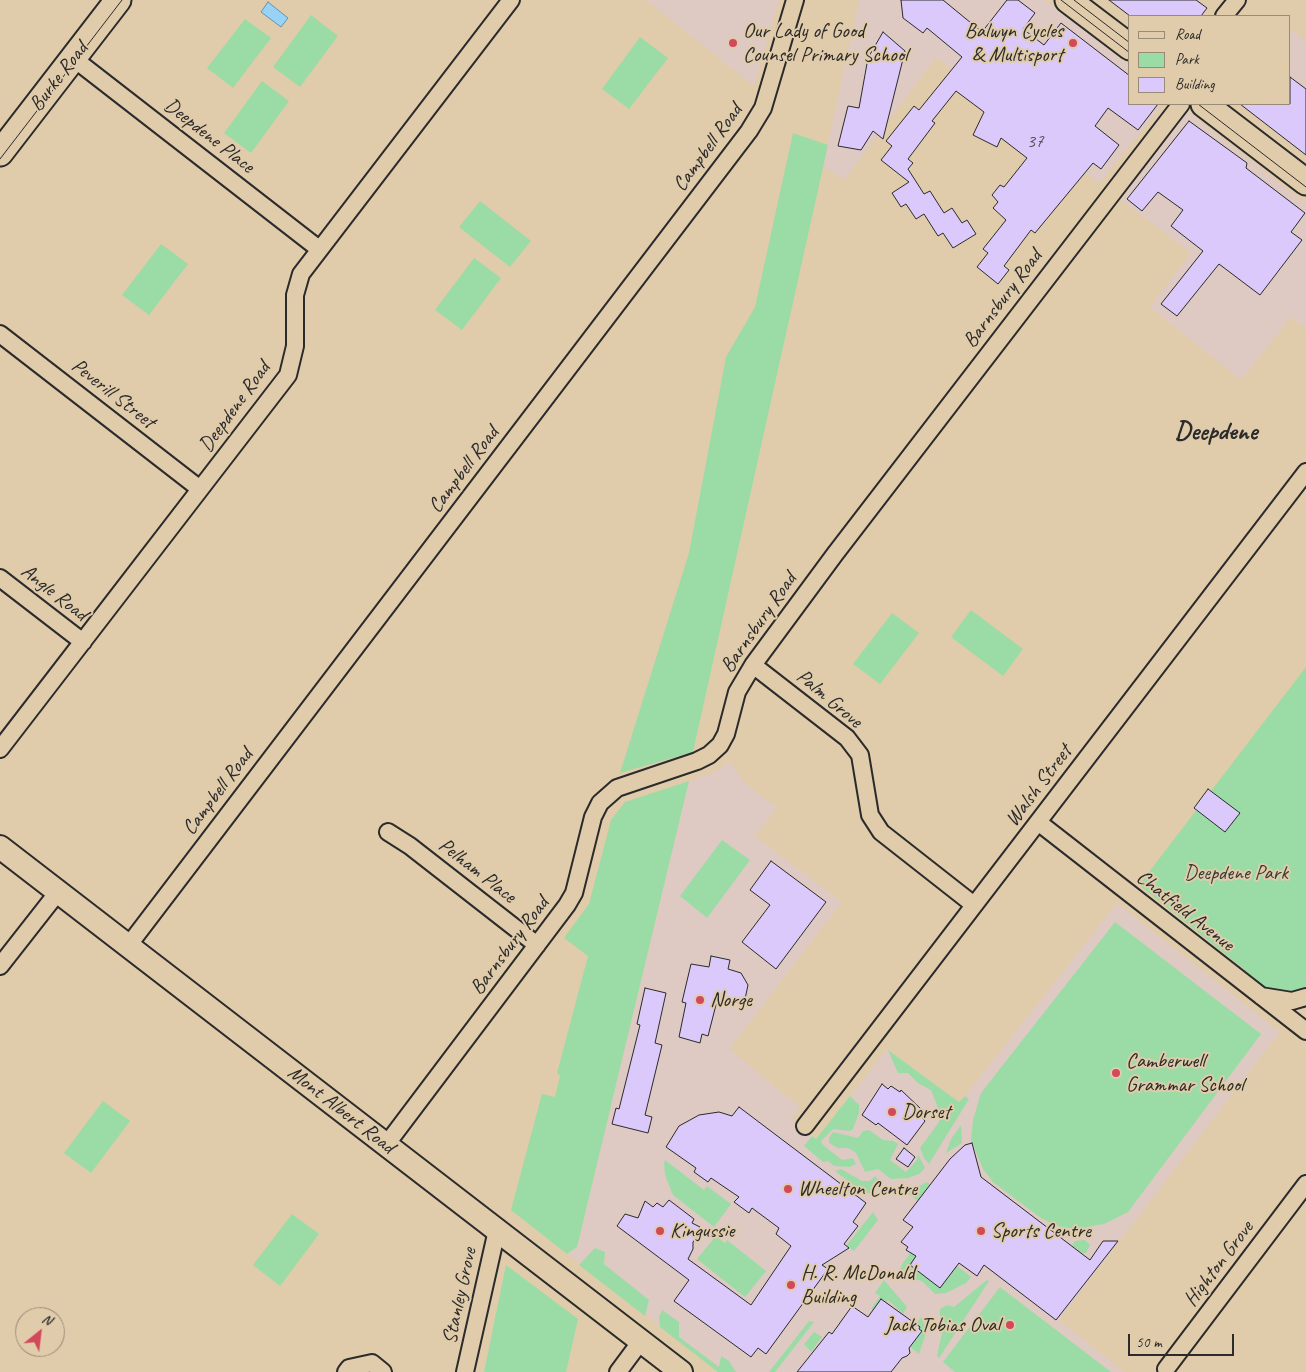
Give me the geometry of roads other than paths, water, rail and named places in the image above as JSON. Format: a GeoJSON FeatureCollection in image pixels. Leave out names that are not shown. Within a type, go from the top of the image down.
{"type":"FeatureCollection","features":[{"type":"Feature","properties":{"kind":"main road","name":"Burke Road"},"geometry":{"type":"LineString","coordinates":[[0,154],[118,0]]}},
{"type":"Feature","properties":{"kind":"main road"},"geometry":{"type":"LineString","coordinates":[[1068,0],[1128,45]]}},
{"type":"Feature","properties":{"kind":"main road"},"geometry":{"type":"LineString","coordinates":[[1205,105],[1306,182]]}},
{"type":"Feature","properties":{"kind":"main road","name":"Mont Albert Road"},"geometry":{"type":"LineString","coordinates":[[0,847],[681,1372]]}},
{"type":"Feature","properties":{"kind":"street","name":"Deepdene Road"},"geometry":{"type":"LineString","coordinates":[[0,749],[288,375],[295,346],[295,295],[301,274],[319,248],[511,0]]}},
{"type":"Feature","properties":{"kind":"street","name":"Campbell Road"},"geometry":{"type":"LineString","coordinates":[[128,946],[750,131],[763,108],[795,0]]}},
{"type":"Feature","properties":{"kind":"street"},"geometry":{"type":"LineString","coordinates":[[1225,15],[1237,0]]}},
{"type":"Feature","properties":{"kind":"street","name":"Deepdene Place"},"geometry":{"type":"LineString","coordinates":[[73,58],[319,248]]}},
{"type":"Feature","properties":{"kind":"street","name":"Barnsbury Road"},"geometry":{"type":"LineString","coordinates":[[386,1145],[571,899],[594,815],[604,799],[617,788],[697,761],[714,751],[723,740],[737,692],[753,665],[847,539],[1180,105]]}},
{"type":"Feature","properties":{"kind":"street","name":"Peverill Street"},"geometry":{"type":"LineString","coordinates":[[0,334],[200,489]]}},
{"type":"Feature","properties":{"kind":"street","name":"Walsh Street"},"geometry":{"type":"LineString","coordinates":[[805,1126],[1306,472]]}},
{"type":"Feature","properties":{"kind":"street","name":"Angle Road"},"geometry":{"type":"LineString","coordinates":[[0,578],[82,642]]}},
{"type":"Feature","properties":{"kind":"street","name":"Palm Grove"},"geometry":{"type":"LineString","coordinates":[[753,665],[847,738],[860,755],[870,815],[881,832],[974,905]]}},
{"type":"Feature","properties":{"kind":"street","name":"Chatfield Avenue"},"geometry":{"type":"LineString","coordinates":[[1038,822],[1306,1031]]}},
{"type":"Feature","properties":{"kind":"street","name":"Pelham Place"},"geometry":{"type":"LineString","coordinates":[[388,832],[410,846],[537,945]]}},
{"type":"Feature","properties":{"kind":"street"},"geometry":{"type":"LineString","coordinates":[[0,966],[58,892]]}},
{"type":"Feature","properties":{"kind":"street"},"geometry":{"type":"LineString","coordinates":[[1259,996],[1292,1000],[1306,997]]}},
{"type":"Feature","properties":{"kind":"street","name":"Highton Grove"},"geometry":{"type":"LineString","coordinates":[[1166,1369],[1306,1184]]}},
{"type":"Feature","properties":{"kind":"street","name":"Stanley Grove"},"geometry":{"type":"LineString","coordinates":[[465,1372],[504,1235]]}},
{"type":"Feature","properties":{"kind":"street"},"geometry":{"type":"LineString","coordinates":[[618,1372],[641,1340]]}},
{"type":"Feature","properties":{"kind":"street"},"geometry":{"type":"LineString","coordinates":[[346,1372],[349,1368],[372,1363],[383,1372]]}},
{"type":"Feature","properties":{"kind":"water"},"geometry":{"type":"Polygon","coordinates":[[[268,2],[288,18],[281,27],[261,12],[268,2]]]}},
{"type":"Feature","properties":{"kind":"tram line"},"geometry":{"type":"LineString","coordinates":[[0,159],[122,0]]}},
{"type":"Feature","properties":{"kind":"tram line"},"geometry":{"type":"LineString","coordinates":[[1061,0],[1128,51]]}},
{"type":"Feature","properties":{"kind":"tram line"},"geometry":{"type":"LineString","coordinates":[[1074,0],[1128,41]]}},
{"type":"Feature","properties":{"kind":"tram line"},"geometry":{"type":"LineString","coordinates":[[1199,105],[1306,187]]}},
{"type":"Feature","properties":{"kind":"place","name":"Our Lady of Good Counsel Primary School"},"geometry":{"type":"Point","coordinates":[733,43]}},
{"type":"Feature","properties":{"kind":"place","name":"Balwyn Cycles & Multisport"},"geometry":{"type":"Point","coordinates":[1073,43]}},
{"type":"Feature","properties":{"kind":"place","name":"Norge"},"geometry":{"type":"Point","coordinates":[700,1000]}},
{"type":"Feature","properties":{"kind":"place","name":"Camberwell Grammar School"},"geometry":{"type":"Point","coordinates":[1116,1073]}},
{"type":"Feature","properties":{"kind":"place","name":"Dorset"},"geometry":{"type":"Point","coordinates":[892,1112]}},
{"type":"Feature","properties":{"kind":"place","name":"Wheelton Centre"},"geometry":{"type":"Point","coordinates":[788,1189]}},
{"type":"Feature","properties":{"kind":"place","name":"Kingussie"},"geometry":{"type":"Point","coordinates":[660,1231]}},
{"type":"Feature","properties":{"kind":"place","name":"Sports Centre"},"geometry":{"type":"Point","coordinates":[981,1231]}},
{"type":"Feature","properties":{"kind":"place","name":"H. R. McDonald Building"},"geometry":{"type":"Point","coordinates":[791,1285]}},
{"type":"Feature","properties":{"kind":"place","name":"Jack Tobias Oval"},"geometry":{"type":"Point","coordinates":[1010,1325]}},
{"type":"Feature","properties":{"kind":"district","name":"Deepdene"},"geometry":{"type":"Point","coordinates":[1216,432]}},
{"type":"Feature","properties":{"kind":"park label","name":"Deepdene Park"},"geometry":{"type":"Point","coordinates":[1236,873]}}]}
